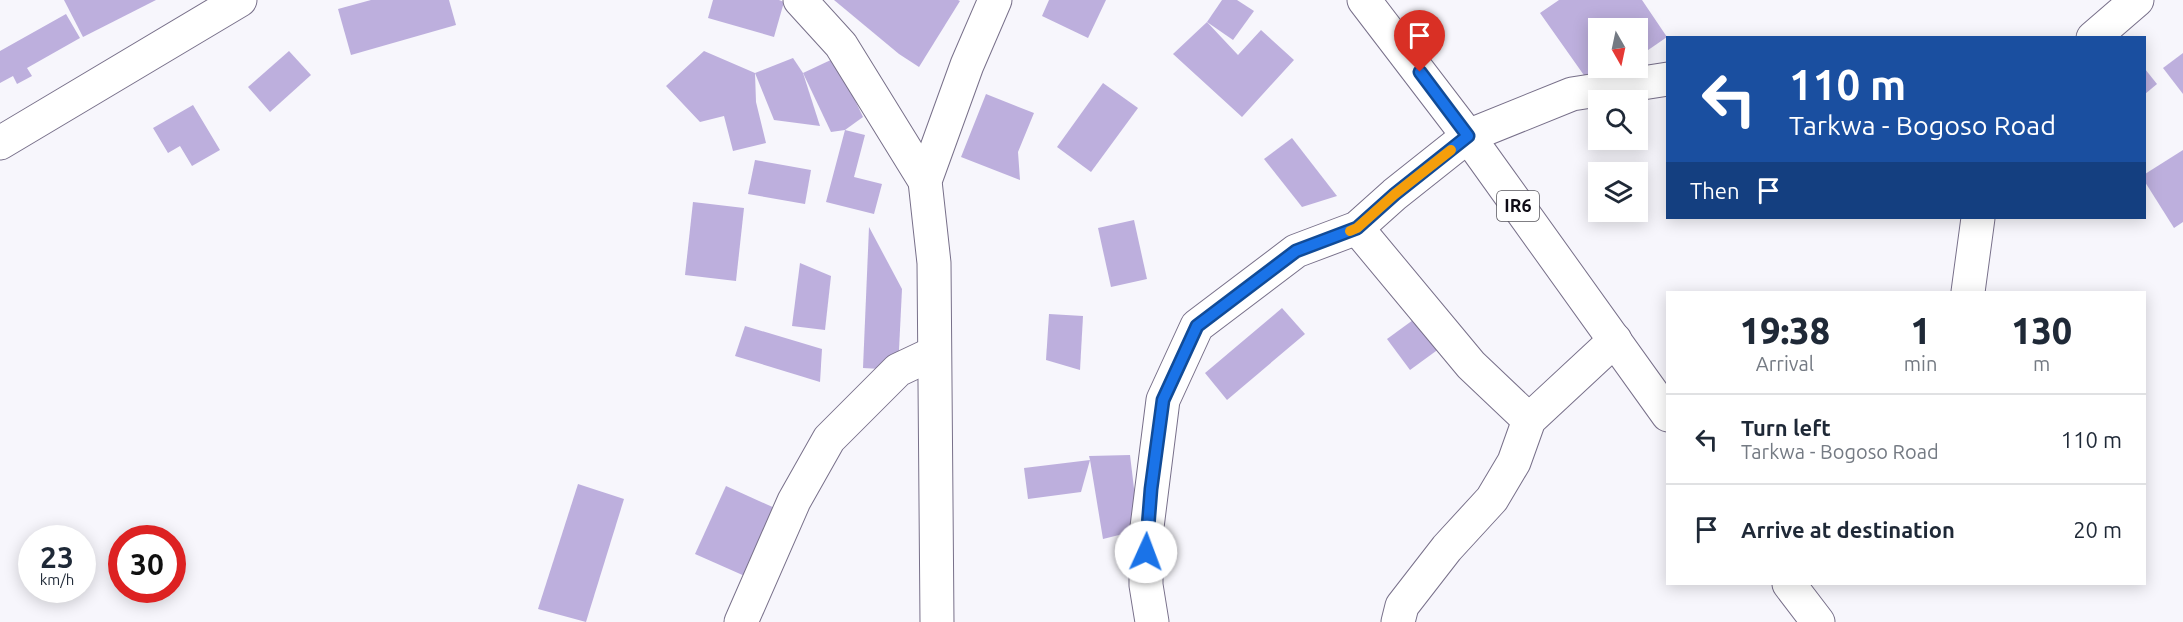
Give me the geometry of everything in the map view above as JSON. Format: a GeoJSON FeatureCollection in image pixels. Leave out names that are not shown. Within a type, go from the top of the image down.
{"type":"FeatureCollection","features":[{"type":"Feature","properties":{"kind":"street"},"geometry":{"type":"LineString","coordinates":[[0,143],[240,0]]}},
{"type":"Feature","properties":{"kind":"street"},"geometry":{"type":"LineString","coordinates":[[800,0],[841,45],[925,181],[934,263],[937,622]]}},
{"type":"Feature","properties":{"kind":"street"},"geometry":{"type":"LineString","coordinates":[[925,181],[967,65],[995,0]]}},
{"type":"Feature","properties":{"kind":"street","name":"IR6"},"geometry":{"type":"LineString","coordinates":[[1364,0],[1468,136],[1666,412]]}},
{"type":"Feature","properties":{"kind":"street"},"geometry":{"type":"LineString","coordinates":[[2095,36],[2137,0]]}},
{"type":"Feature","properties":{"kind":"street"},"geometry":{"type":"LineString","coordinates":[[1152,622],[1146,585],[1146,535],[1163,400],[1197,326],[1296,251],[1357,228],[1395,194],[1468,136],[1572,94],[1666,79]]}},
{"type":"Feature","properties":{"kind":"street"},"geometry":{"type":"LineString","coordinates":[[1968,291],[1978,219]]}},
{"type":"Feature","properties":{"kind":"street"},"geometry":{"type":"LineString","coordinates":[[1357,228],[1471,365],[1529,420]]}},
{"type":"Feature","properties":{"kind":"street"},"geometry":{"type":"LineString","coordinates":[[1398,622],[1402,606],[1448,548],[1492,499],[1514,462],[1529,420],[1615,340]]}},
{"type":"Feature","properties":{"kind":"street"},"geometry":{"type":"LineString","coordinates":[[741,622],[794,501],[829,439],[898,370],[934,353]]}},
{"type":"Feature","properties":{"kind":"building"},"geometry":{"type":"Polygon","coordinates":[[[64,0],[156,0],[83,37],[64,0]]]}},
{"type":"Feature","properties":{"kind":"building"},"geometry":{"type":"Polygon","coordinates":[[[371,0],[449,0],[456,25],[351,55],[338,9],[371,0]]]}},
{"type":"Feature","properties":{"kind":"building"},"geometry":{"type":"Polygon","coordinates":[[[713,0],[779,0],[784,2],[774,37],[708,18],[713,0]]]}},
{"type":"Feature","properties":{"kind":"building"},"geometry":{"type":"Polygon","coordinates":[[[834,0],[960,1],[919,67],[899,54],[834,0]]]}},
{"type":"Feature","properties":{"kind":"building"},"geometry":{"type":"Polygon","coordinates":[[[1049,0],[1106,0],[1088,38],[1042,16],[1049,0]]]}},
{"type":"Feature","properties":{"kind":"building"},"geometry":{"type":"Polygon","coordinates":[[[1222,0],[1237,0],[1254,11],[1233,40],[1207,22],[1222,0]]]}},
{"type":"Feature","properties":{"kind":"building"},"geometry":{"type":"Polygon","coordinates":[[[1559,0],[1642,0],[1666,38],[1648,50],[1648,18],[1588,18],[1588,78],[1608,78],[1593,88],[1540,13],[1559,0]]]}},
{"type":"Feature","properties":{"kind":"building"},"geometry":{"type":"Polygon","coordinates":[[[66,14],[80,38],[27,68],[32,76],[17,84],[13,76],[0,83],[0,51],[66,14]]]}},
{"type":"Feature","properties":{"kind":"building"},"geometry":{"type":"Polygon","coordinates":[[[1207,22],[1238,55],[1261,30],[1294,60],[1242,117],[1173,54],[1207,22]]]}},
{"type":"Feature","properties":{"kind":"building"},"geometry":{"type":"Polygon","coordinates":[[[289,51],[311,75],[270,112],[248,87],[289,51]]]}},
{"type":"Feature","properties":{"kind":"building"},"geometry":{"type":"Polygon","coordinates":[[[704,51],[755,73],[756,102],[766,143],[733,151],[724,116],[700,122],[666,86],[704,51]]]}},
{"type":"Feature","properties":{"kind":"building"},"geometry":{"type":"Polygon","coordinates":[[[2183,53],[2183,94],[2163,68],[2183,53]]]}},
{"type":"Feature","properties":{"kind":"building"},"geometry":{"type":"Polygon","coordinates":[[[793,58],[803,73],[820,126],[774,120],[755,73],[793,58]]]}},
{"type":"Feature","properties":{"kind":"building"},"geometry":{"type":"Polygon","coordinates":[[[835,58],[863,117],[845,130],[831,132],[803,73],[835,58]]]}},
{"type":"Feature","properties":{"kind":"building"},"geometry":{"type":"Polygon","coordinates":[[[2146,70],[2157,84],[2146,93],[2146,70]]]}},
{"type":"Feature","properties":{"kind":"building"},"geometry":{"type":"Polygon","coordinates":[[[1103,83],[1138,108],[1091,172],[1057,147],[1103,83]]]}},
{"type":"Feature","properties":{"kind":"building"},"geometry":{"type":"Polygon","coordinates":[[[986,94],[1034,113],[1018,152],[1020,180],[961,157],[986,94]]]}},
{"type":"Feature","properties":{"kind":"building"},"geometry":{"type":"Polygon","coordinates":[[[193,105],[220,150],[192,166],[180,146],[168,153],[153,128],[193,105]]]}},
{"type":"Feature","properties":{"kind":"building"},"geometry":{"type":"Polygon","coordinates":[[[845,130],[865,135],[854,177],[882,184],[874,214],[826,202],[845,130]]]}},
{"type":"Feature","properties":{"kind":"building"},"geometry":{"type":"Polygon","coordinates":[[[1292,138],[1337,196],[1302,207],[1264,159],[1292,138]]]}},
{"type":"Feature","properties":{"kind":"building"},"geometry":{"type":"Polygon","coordinates":[[[2183,150],[2183,222],[2174,228],[2146,184],[2146,173],[2183,150]]]}},
{"type":"Feature","properties":{"kind":"building"},"geometry":{"type":"Polygon","coordinates":[[[755,160],[811,170],[805,204],[748,194],[755,160]]]}},
{"type":"Feature","properties":{"kind":"building"},"geometry":{"type":"Polygon","coordinates":[[[693,202],[744,208],[736,281],[685,275],[693,202]]]}},
{"type":"Feature","properties":{"kind":"building"},"geometry":{"type":"Polygon","coordinates":[[[1134,220],[1147,279],[1111,287],[1098,228],[1134,220]]]}},
{"type":"Feature","properties":{"kind":"building"},"geometry":{"type":"Polygon","coordinates":[[[869,227],[902,289],[898,370],[863,368],[869,227]]]}},
{"type":"Feature","properties":{"kind":"building"},"geometry":{"type":"Polygon","coordinates":[[[800,263],[831,276],[825,330],[792,326],[800,263]]]}},
{"type":"Feature","properties":{"kind":"building"},"geometry":{"type":"Polygon","coordinates":[[[1282,308],[1305,334],[1227,400],[1205,373],[1282,308]]]}},
{"type":"Feature","properties":{"kind":"building"},"geometry":{"type":"Polygon","coordinates":[[[1424,312],[1447,343],[1410,370],[1387,339],[1424,312]]]}},
{"type":"Feature","properties":{"kind":"building"},"geometry":{"type":"Polygon","coordinates":[[[1049,314],[1083,316],[1080,370],[1046,360],[1049,314]]]}},
{"type":"Feature","properties":{"kind":"building"},"geometry":{"type":"Polygon","coordinates":[[[745,326],[822,349],[820,382],[735,356],[745,326]]]}},
{"type":"Feature","properties":{"kind":"building"},"geometry":{"type":"Polygon","coordinates":[[[1130,455],[1139,530],[1103,539],[1089,456],[1130,455]]]}},
{"type":"Feature","properties":{"kind":"building"},"geometry":{"type":"Polygon","coordinates":[[[1090,460],[1081,492],[1028,499],[1024,468],[1090,460]]]}},
{"type":"Feature","properties":{"kind":"building"},"geometry":{"type":"Polygon","coordinates":[[[578,484],[624,499],[586,622],[538,609],[578,484]]]}},
{"type":"Feature","properties":{"kind":"building"},"geometry":{"type":"Polygon","coordinates":[[[726,486],[777,509],[747,577],[695,554],[726,486]]]}},
{"type":"Feature","properties":{"kind":"slow traffic"},"geometry":{"type":"LineString","coordinates":[[1350,231],[1357,228],[1395,194],[1451,150]]}},
{"type":"Feature","properties":{"kind":"route"},"geometry":{"type":"LineString","coordinates":[[1146,552],[1151,489],[1163,400],[1197,326],[1296,251],[1357,228],[1395,194],[1468,136],[1420,72]]}}]}
